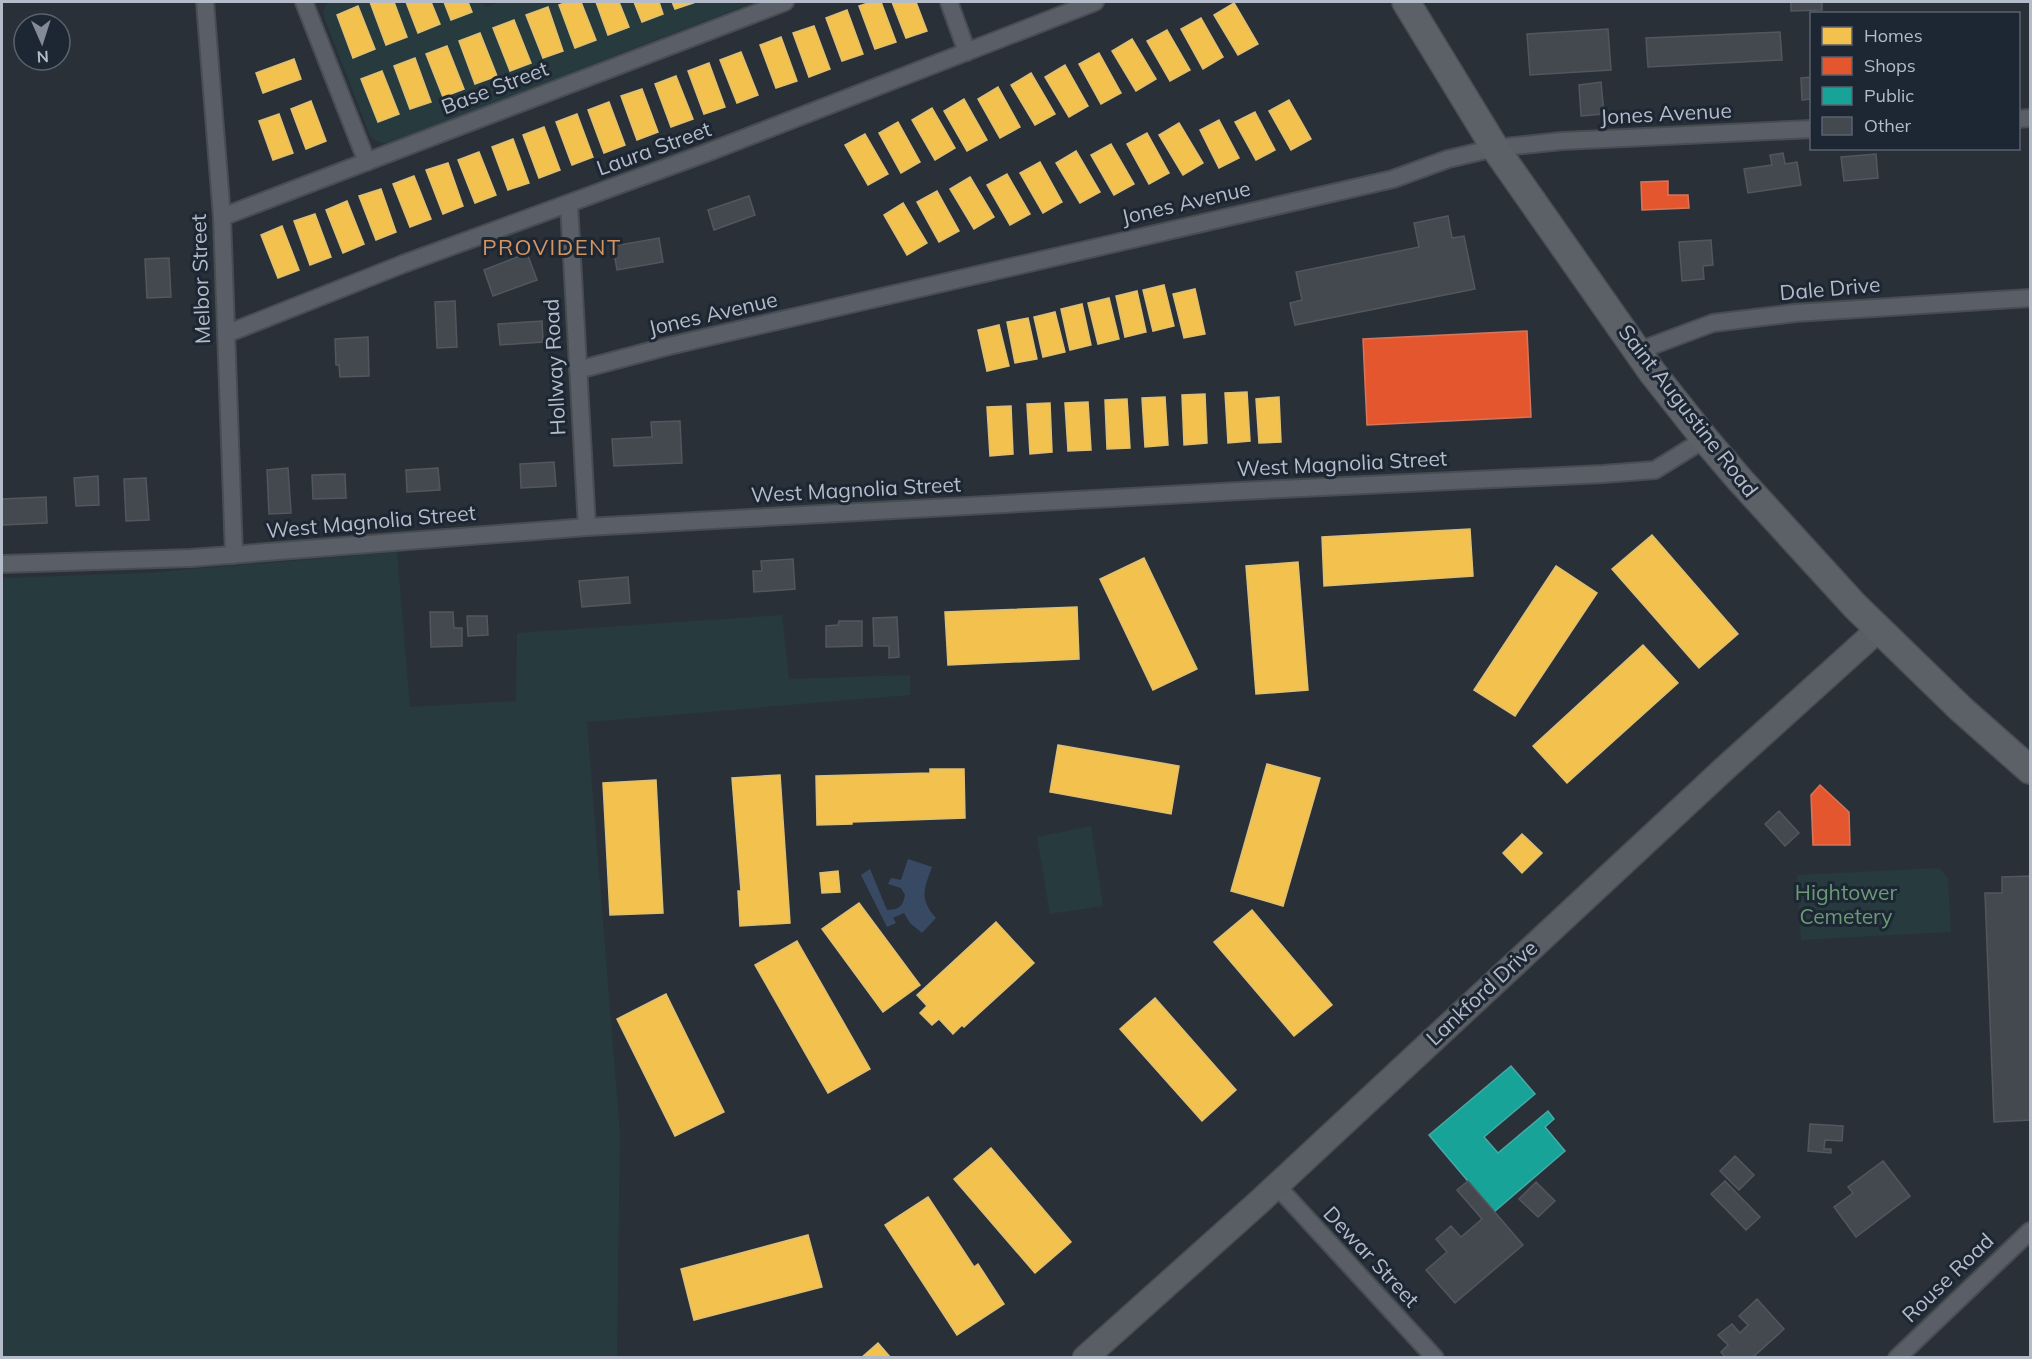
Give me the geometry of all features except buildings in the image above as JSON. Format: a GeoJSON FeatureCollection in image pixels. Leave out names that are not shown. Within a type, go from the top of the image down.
{"type":"FeatureCollection","features":[{"type":"Feature","properties":{"kind":"main road","name":"Saint Augustine Road"},"geometry":{"type":"LineString","coordinates":[[1406,2],[1495,148],[1638,351],[1706,439],[1803,550],[1879,628],[1961,709],[2031,770]]}},
{"type":"Feature","properties":{"kind":"main road","name":"Lankford Drive"},"geometry":{"type":"LineString","coordinates":[[1085,1358],[1276,1185],[1705,786],[1879,628]]}},
{"type":"Feature","properties":{"kind":"street","name":"Melbor Street"},"geometry":{"type":"LineString","coordinates":[[205,2],[222,217],[234,555]]}},
{"type":"Feature","properties":{"kind":"street"},"geometry":{"type":"LineString","coordinates":[[304,2],[367,162]]}},
{"type":"Feature","properties":{"kind":"street","name":"Base Street"},"geometry":{"type":"LineString","coordinates":[[222,217],[785,2]]}},
{"type":"Feature","properties":{"kind":"street"},"geometry":{"type":"LineString","coordinates":[[949,2],[967,52]]}},
{"type":"Feature","properties":{"kind":"street","name":"Laura Street"},"geometry":{"type":"LineString","coordinates":[[226,334],[403,264],[706,153],[1095,2]]}},
{"type":"Feature","properties":{"kind":"street","name":"Jones Avenue"},"geometry":{"type":"LineString","coordinates":[[578,369],[1393,179],[1448,159],[1495,148],[1562,141],[1810,129]]}},
{"type":"Feature","properties":{"kind":"street","name":"Hollway Road"},"geometry":{"type":"LineString","coordinates":[[569,204],[587,527]]}},
{"type":"Feature","properties":{"kind":"street","name":"Dale Drive"},"geometry":{"type":"LineString","coordinates":[[1638,351],[1713,323],[1796,313],[2031,298]]}},
{"type":"Feature","properties":{"kind":"street","name":"West Magnolia Street"},"geometry":{"type":"LineString","coordinates":[[2,564],[191,558],[587,527],[1240,491],[1603,474],[1655,470],[1706,439]]}},
{"type":"Feature","properties":{"kind":"street","name":"Dewar Street"},"geometry":{"type":"LineString","coordinates":[[1276,1185],[1434,1358]]}},
{"type":"Feature","properties":{"kind":"street","name":"Rouse Road"},"geometry":{"type":"LineString","coordinates":[[1899,1357],[2031,1231]]}},
{"type":"Feature","properties":{"kind":"green space"},"geometry":{"type":"Polygon","coordinates":[[[327,2],[370,2],[386,44],[407,37],[394,2],[406,2],[419,32],[439,24],[431,2],[444,2],[451,19],[472,12],[468,2],[483,2],[486,7],[499,2],[567,2],[559,5],[576,48],[596,39],[581,2],[596,2],[608,35],[629,27],[619,2],[634,2],[643,22],[663,14],[659,2],[672,2],[675,9],[696,2],[755,2],[388,143],[382,143],[370,135],[323,12],[327,2]],[[357,6],[337,15],[354,57],[357,6]],[[547,8],[527,15],[543,58],[563,51],[547,8]],[[514,20],[493,29],[510,71],[531,63],[514,20]],[[480,33],[460,41],[476,84],[496,76],[480,33]],[[447,46],[426,54],[443,97],[464,88],[447,46]],[[416,59],[394,66],[411,109],[431,101],[416,59]],[[361,79],[378,122],[399,114],[361,79]]]}},
{"type":"Feature","properties":{"kind":"green space"},"geometry":{"type":"Polygon","coordinates":[[[397,552],[410,707],[516,701],[517,633],[782,615],[789,679],[910,675],[910,695],[587,722],[620,1133],[617,1357],[2,1357],[2,578],[146,573],[397,552]]]}},
{"type":"Feature","properties":{"kind":"green space"},"geometry":{"type":"Polygon","coordinates":[[[1091,826],[1103,906],[1050,914],[1037,837],[1091,826]]]}},
{"type":"Feature","properties":{"kind":"green space","name":"Hightower Cemetery"},"geometry":{"type":"Polygon","coordinates":[[[1939,868],[1948,878],[1951,932],[1801,940],[1797,875],[1939,868]]]}},
{"type":"Feature","properties":{"kind":"water"},"geometry":{"type":"Polygon","coordinates":[[[908,859],[932,867],[925,899],[936,918],[922,933],[910,923],[904,913],[893,918],[896,923],[887,927],[861,875],[870,869],[887,910],[897,908],[903,902],[905,895],[901,888],[888,884],[891,878],[901,880],[908,859]]]}},
{"type":"Feature","properties":{"kind":"district","name":"PROVIDENT"},"geometry":{"type":"Point","coordinates":[552,247]}}]}
